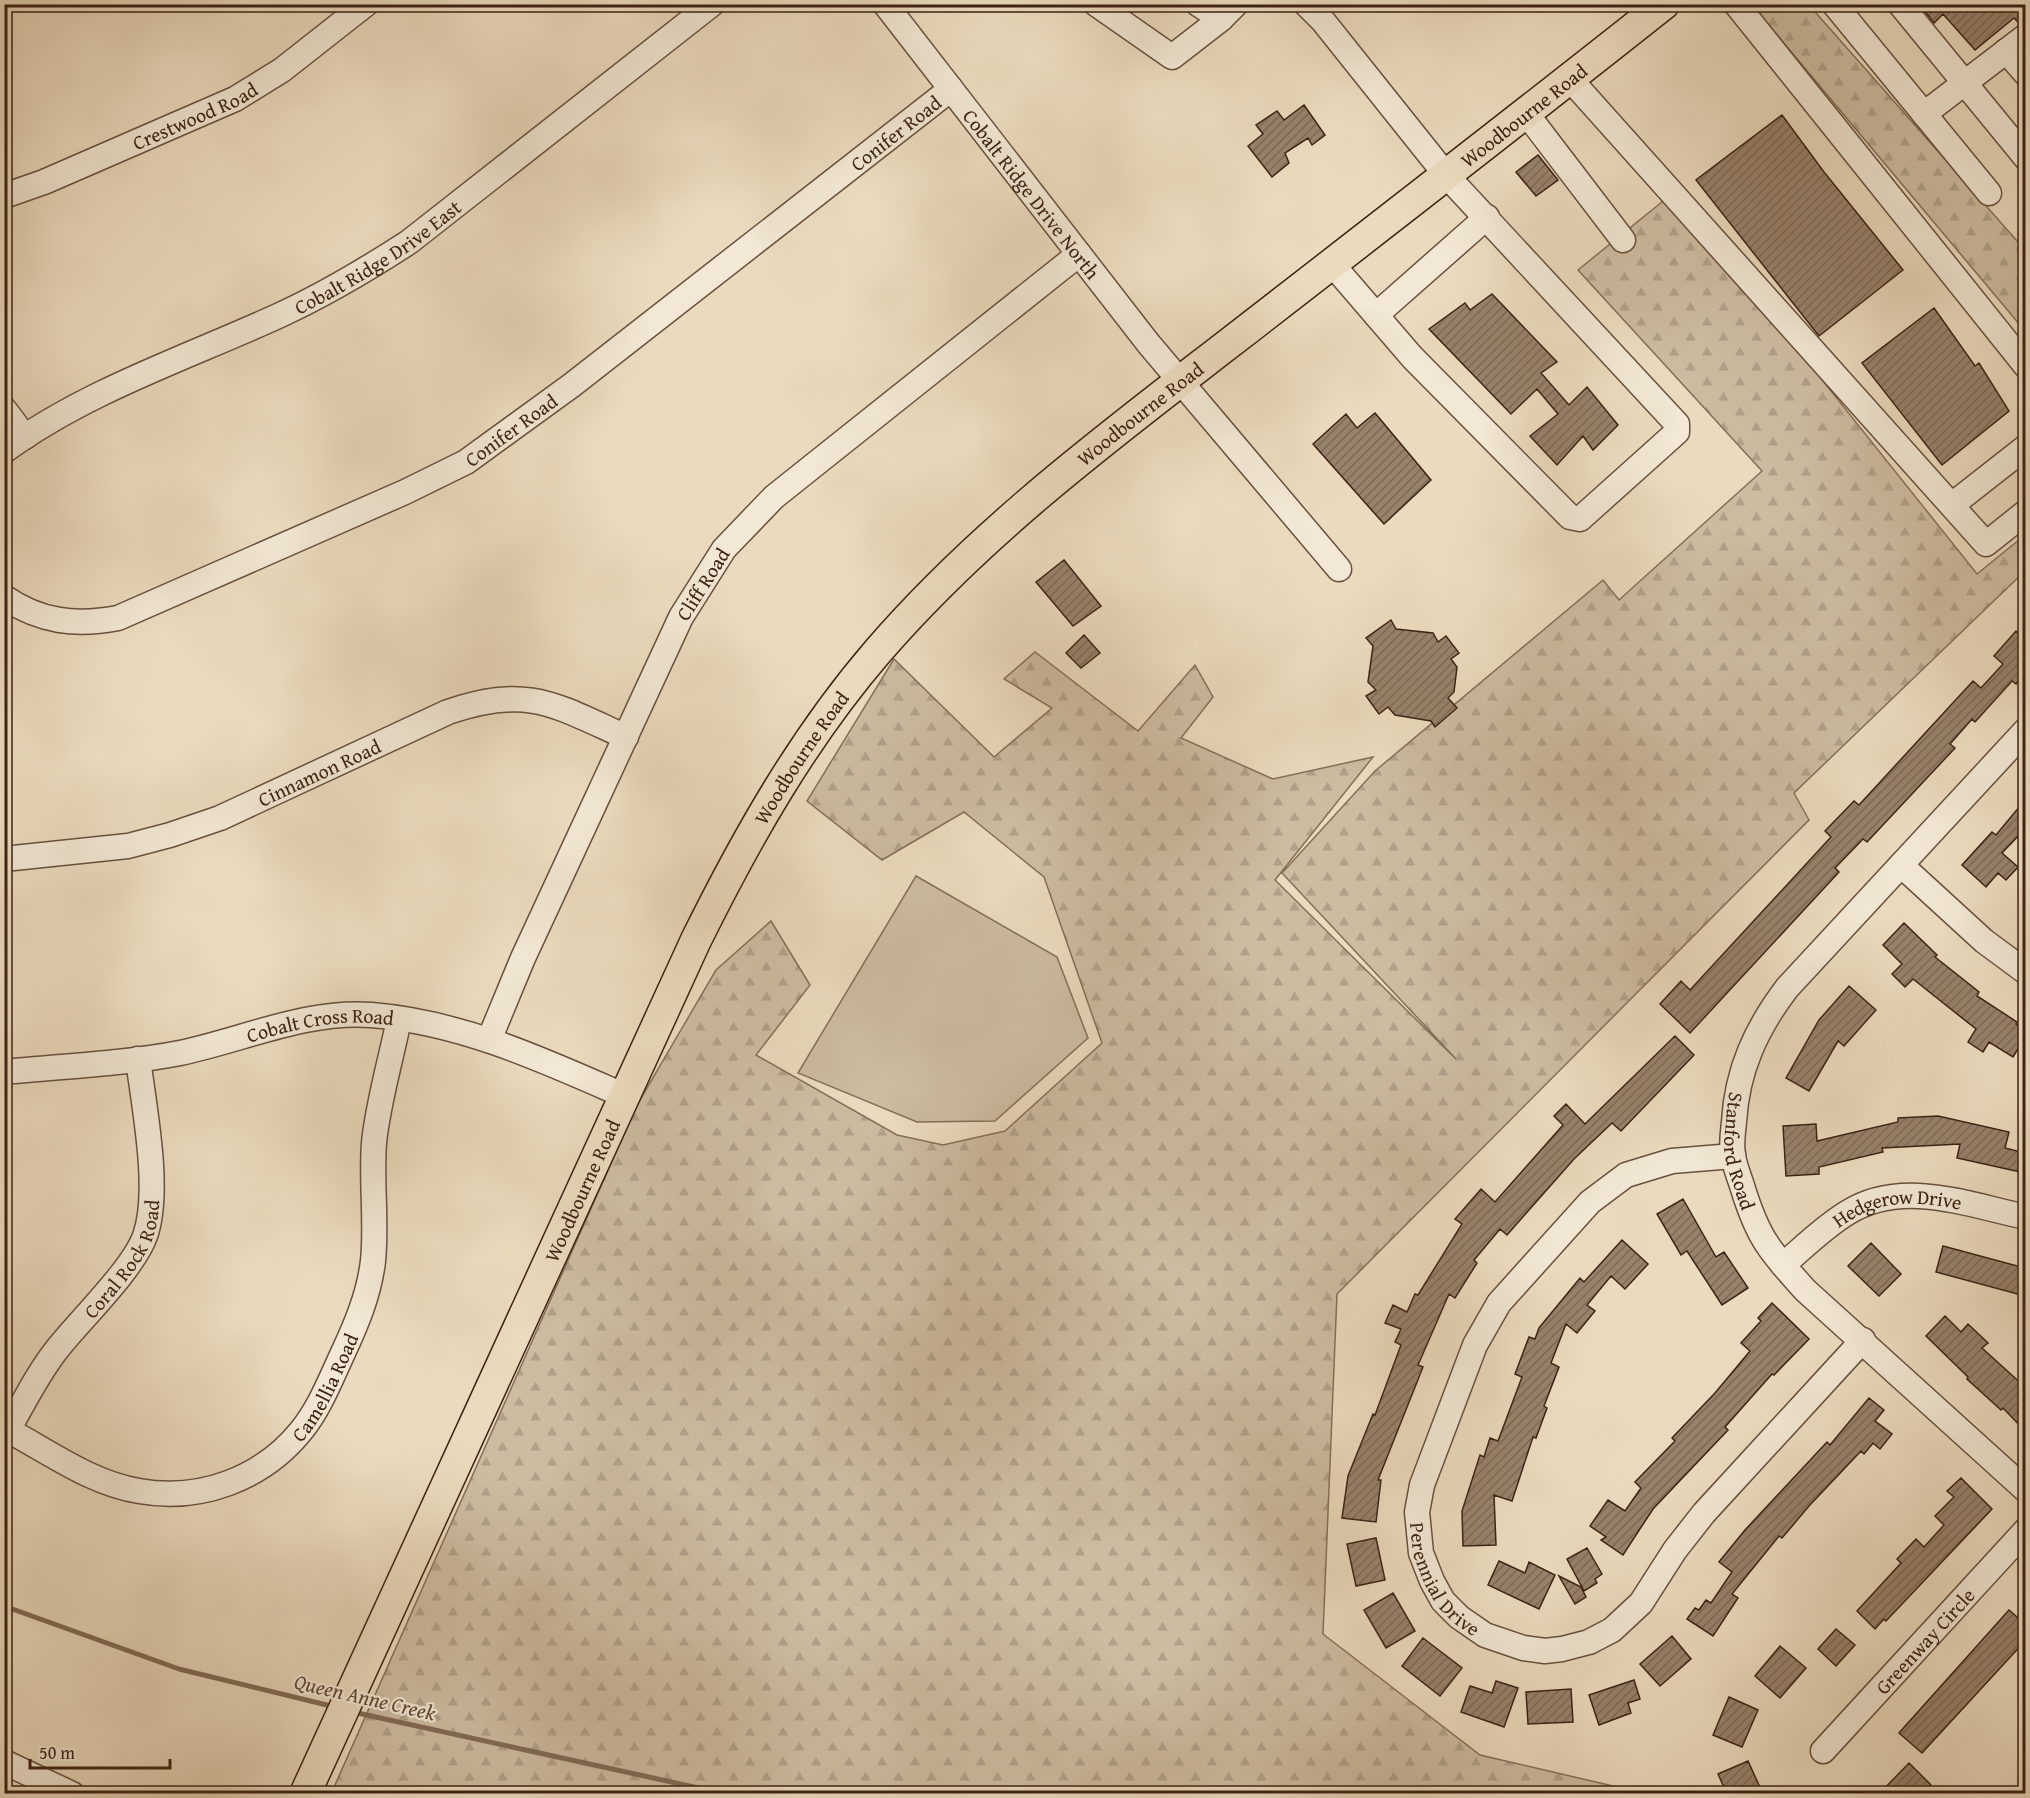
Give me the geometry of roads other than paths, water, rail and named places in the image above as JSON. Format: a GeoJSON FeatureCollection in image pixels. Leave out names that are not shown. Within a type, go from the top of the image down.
{"type":"FeatureCollection","features":[{"type":"Feature","properties":{"kind":"main road","name":"Woodbourne Road"},"geometry":{"type":"LineString","coordinates":[[308,1787],[625,1096],[731,871],[764,811],[837,702],[877,652],[938,585],[997,529],[1180,381],[1664,4]]}},
{"type":"Feature","properties":{"kind":"street","name":"Crestwood Road"},"geometry":{"type":"LineString","coordinates":[[4,196],[44,182],[235,99],[282,70],[366,4]]}},
{"type":"Feature","properties":{"kind":"street","name":"Cobalt Ridge Drive East"},"geometry":{"type":"LineString","coordinates":[[4,452],[25,436],[71,409],[279,315],[357,276],[409,242],[712,4]]}},
{"type":"Feature","properties":{"kind":"street","name":"Cobalt Ridge Drive North"},"geometry":{"type":"LineString","coordinates":[[885,4],[1180,381],[1339,569]]}},
{"type":"Feature","properties":{"kind":"street"},"geometry":{"type":"LineString","coordinates":[[1096,4],[1172,57],[1229,12]]}},
{"type":"Feature","properties":{"kind":"street"},"geometry":{"type":"LineString","coordinates":[[1198,4],[1229,12]]}},
{"type":"Feature","properties":{"kind":"street"},"geometry":{"type":"LineString","coordinates":[[1736,4],[2025,366]]}},
{"type":"Feature","properties":{"kind":"street"},"geometry":{"type":"LineString","coordinates":[[1834,4],[1989,193]]}},
{"type":"Feature","properties":{"kind":"street"},"geometry":{"type":"LineString","coordinates":[[1900,4],[1966,82],[2025,158]]}},
{"type":"Feature","properties":{"kind":"street"},"geometry":{"type":"LineString","coordinates":[[1310,6],[1446,175],[1677,424],[1677,432],[1580,519],[1570,517],[1412,357],[1332,264]]}},
{"type":"Feature","properties":{"kind":"street"},"geometry":{"type":"LineString","coordinates":[[1924,114],[2025,36]]}},
{"type":"Feature","properties":{"kind":"street"},"geometry":{"type":"LineString","coordinates":[[2006,51],[2025,74]]}},
{"type":"Feature","properties":{"kind":"street"},"geometry":{"type":"LineString","coordinates":[[1570,78],[1986,544],[2025,512]]}},
{"type":"Feature","properties":{"kind":"street","name":"Conifer Road"},"geometry":{"type":"LineString","coordinates":[[4,597],[34,615],[61,622],[91,623],[118,618],[405,492],[466,462],[572,385],[951,89]]}},
{"type":"Feature","properties":{"kind":"street"},"geometry":{"type":"LineString","coordinates":[[1526,113],[1623,240]]}},
{"type":"Feature","properties":{"kind":"street"},"geometry":{"type":"LineString","coordinates":[[1376,315],[1487,217]]}},
{"type":"Feature","properties":{"kind":"street","name":"Cliff Road"},"geometry":{"type":"LineString","coordinates":[[489,1040],[523,958],[681,617],[724,549],[749,521],[844,440],[1079,254]]}},
{"type":"Feature","properties":{"kind":"street"},"geometry":{"type":"LineString","coordinates":[[4,409],[25,436]]}},
{"type":"Feature","properties":{"kind":"street"},"geometry":{"type":"LineString","coordinates":[[1952,505],[2025,447]]}},
{"type":"Feature","properties":{"kind":"street","name":"Cinnamon Road"},"geometry":{"type":"LineString","coordinates":[[4,859],[128,846],[180,832],[220,818],[448,712],[482,701],[514,697],[534,700],[567,710],[626,737]]}},
{"type":"Feature","properties":{"kind":"street","name":"Stanford Road"},"geometry":{"type":"LineString","coordinates":[[2025,729],[1787,988],[1766,1017],[1754,1038],[1741,1074],[1735,1101],[1733,1156],[1760,1233],[1783,1265],[1805,1290],[1863,1340],[2025,1490]]}},
{"type":"Feature","properties":{"kind":"street"},"geometry":{"type":"LineString","coordinates":[[1901,865],[1984,941],[2025,972]]}},
{"type":"Feature","properties":{"kind":"street","name":"Cobalt Cross Road"},"geometry":{"type":"LineString","coordinates":[[4,1072],[178,1053],[291,1024],[335,1016],[369,1015],[399,1019],[489,1040],[539,1058],[625,1096]]}},
{"type":"Feature","properties":{"kind":"street","name":"Camellia Road"},"geometry":{"type":"LineString","coordinates":[[6,1429],[76,1468],[113,1485],[163,1494],[205,1491],[231,1483],[271,1461],[296,1437],[322,1399],[357,1321],[368,1287],[373,1261],[375,1143],[399,1019]]}},
{"type":"Feature","properties":{"kind":"street","name":"Coral Rock Road"},"geometry":{"type":"LineString","coordinates":[[6,1429],[41,1372],[119,1275],[145,1236],[151,1208],[150,1168],[138,1059]]}},
{"type":"Feature","properties":{"kind":"street","name":"Perennial Drive"},"geometry":{"type":"LineString","coordinates":[[1733,1156],[1672,1161],[1626,1175],[1590,1202],[1500,1303],[1476,1346],[1422,1485],[1417,1512],[1421,1553],[1443,1601],[1459,1617],[1485,1635],[1523,1648],[1545,1651],[1562,1649],[1589,1642],[1612,1630],[1641,1604],[1675,1550],[1704,1513],[1863,1340]]}},
{"type":"Feature","properties":{"kind":"street","name":"Hedgerow Drive"},"geometry":{"type":"LineString","coordinates":[[1783,1265],[1822,1230],[1848,1212],[1880,1200],[1921,1195],[1951,1199],[2025,1217]]}},
{"type":"Feature","properties":{"kind":"street","name":"Greenway Circle"},"geometry":{"type":"LineString","coordinates":[[1823,1751],[2025,1530]]}},
{"type":"Feature","properties":{"kind":"street"},"geometry":{"type":"LineString","coordinates":[[4,1762],[48,1788],[72,1794]]}},
{"type":"Feature","properties":{"kind":"waterway","name":"Queen Anne Creek"},"geometry":{"type":"LineString","coordinates":[[4,1606],[179,1669],[335,1707]]}},
{"type":"Feature","properties":{"kind":"waterway","name":"Queen Anne Creek"},"geometry":{"type":"LineString","coordinates":[[353,1712],[726,1794]]}}]}
